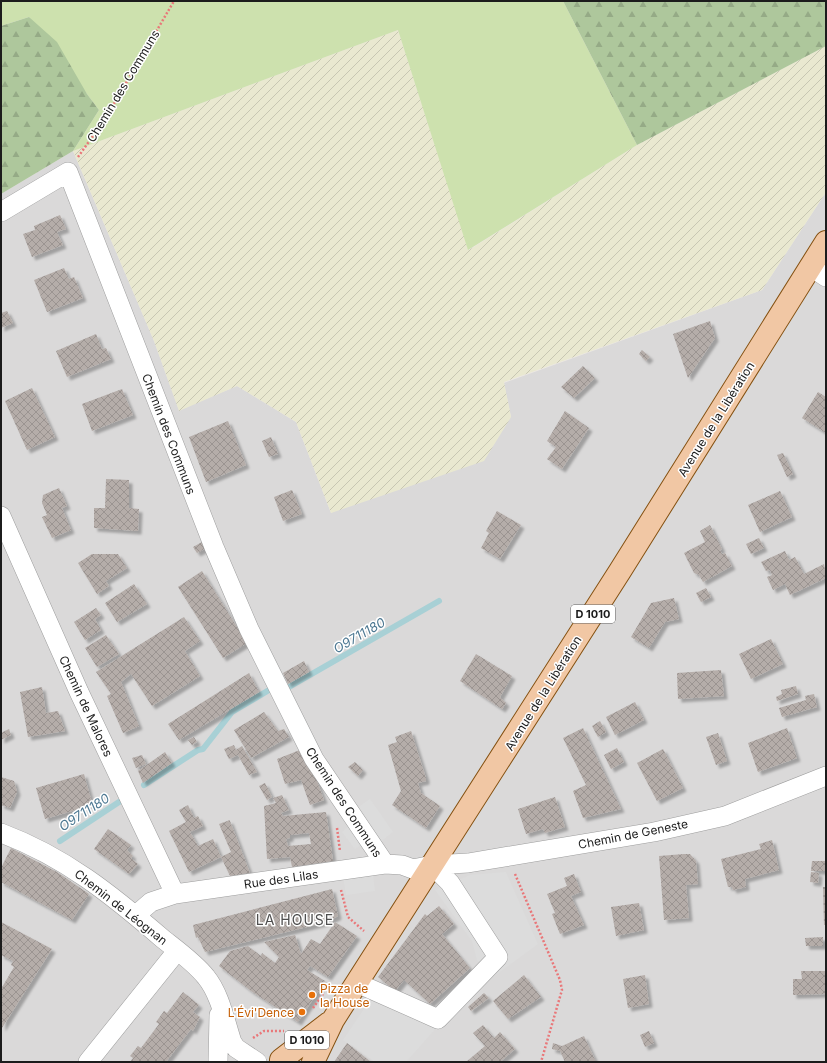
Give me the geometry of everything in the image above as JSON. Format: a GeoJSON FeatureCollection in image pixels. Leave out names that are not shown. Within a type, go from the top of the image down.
{"type":"FeatureCollection","features":[{"type":"Feature","properties":{"kind":"main road","name":"Avenue de la Libération"},"geometry":{"type":"LineString","coordinates":[[312,1062],[333,1020],[432,865],[616,578],[818,272],[826,242]]}},
{"type":"Feature","properties":{"kind":"main road","name":"Avenue de la Libération"},"geometry":{"type":"LineString","coordinates":[[276,1061],[333,1020]]}},
{"type":"Feature","properties":{"kind":"street"},"geometry":{"type":"LineString","coordinates":[[1,212],[68,172]]}},
{"type":"Feature","properties":{"kind":"street","name":"Chemin des Communs"},"geometry":{"type":"LineString","coordinates":[[68,172],[216,554],[263,658],[314,759],[330,785],[385,864]]}},
{"type":"Feature","properties":{"kind":"street","name":"Chemin de Malores"},"geometry":{"type":"LineString","coordinates":[[1,516],[79,692],[175,894]]}},
{"type":"Feature","properties":{"kind":"street","name":"Chemin de Geneste"},"geometry":{"type":"LineString","coordinates":[[432,865],[468,863],[508,857],[654,832],[725,816],[826,776]]}},
{"type":"Feature","properties":{"kind":"street","name":"Chemin de Léognan"},"geometry":{"type":"LineString","coordinates":[[1,833],[26,844],[81,873],[136,915],[206,976],[213,987],[232,1042],[236,1048],[257,1062]]}},
{"type":"Feature","properties":{"kind":"street","name":"Rue des Lilas"},"geometry":{"type":"LineString","coordinates":[[136,915],[151,902],[175,894],[385,864],[402,865],[413,869],[432,865]]}},
{"type":"Feature","properties":{"kind":"street"},"geometry":{"type":"LineString","coordinates":[[357,983],[438,1019],[498,957],[450,883],[432,865]]}},
{"type":"Feature","properties":{"kind":"street"},"geometry":{"type":"LineString","coordinates":[[88,1062],[177,951]]}},
{"type":"Feature","properties":{"kind":"street","name":"Chemin de Léognan"},"geometry":{"type":"LineString","coordinates":[[218,1062],[220,1005]]}},
{"type":"Feature","properties":{"kind":"path","name":"Chemin des Communs"},"geometry":{"type":"LineString","coordinates":[[68,172],[105,120],[174,1]]}},
{"type":"Feature","properties":{"kind":"path"},"geometry":{"type":"LineString","coordinates":[[508,857],[560,980],[562,990],[541,1062]]}},
{"type":"Feature","properties":{"kind":"shaded area"},"geometry":{"type":"Polygon","coordinates":[[[73,151],[154,341],[179,410],[237,386],[296,422],[331,513],[511,417],[504,383],[762,290],[826,192],[826,1062],[1,1062],[1,194],[73,151]]]}},
{"type":"Feature","properties":{"kind":"shaded area"},"geometry":{"type":"Polygon","coordinates":[[[370,799],[393,832],[380,842],[366,842],[355,849],[342,832],[352,823],[357,808],[370,799]]]}},
{"type":"Feature","properties":{"kind":"shaded area"},"geometry":{"type":"Polygon","coordinates":[[[372,866],[375,891],[346,895],[342,871],[372,866]]]}},
{"type":"Feature","properties":{"kind":"shaded area"},"geometry":{"type":"Polygon","coordinates":[[[506,872],[538,944],[489,980],[477,960],[472,941],[435,890],[470,875],[506,872]]]}},
{"type":"Feature","properties":{"kind":"shaded area"},"geometry":{"type":"Polygon","coordinates":[[[370,1000],[437,1027],[406,1062],[375,1062],[343,1040],[370,1000]]]}},
{"type":"Feature","properties":{"kind":"green space"},"geometry":{"type":"Polygon","coordinates":[[[1,1],[563,1],[637,145],[468,250],[398,30],[73,151],[99,110],[29,17],[1,26],[1,1]]]}},
{"type":"Feature","properties":{"kind":"green space"},"geometry":{"type":"Polygon","coordinates":[[[563,1],[826,1],[826,46],[637,145],[563,1]]]}},
{"type":"Feature","properties":{"kind":"green space"},"geometry":{"type":"Polygon","coordinates":[[[29,17],[57,42],[87,94],[99,110],[73,151],[1,194],[1,26],[29,17]]]}},
{"type":"Feature","properties":{"kind":"green space"},"geometry":{"type":"Polygon","coordinates":[[[398,30],[469,250],[637,145],[826,46],[826,192],[762,290],[504,382],[511,417],[484,461],[331,513],[296,422],[237,386],[179,411],[154,341],[73,151],[398,30]]]}},
{"type":"Feature","properties":{"kind":"building"},"geometry":{"type":"Polygon","coordinates":[[[60,215],[66,229],[57,232],[63,245],[32,257],[23,234],[35,230],[34,226],[60,215]]]}},
{"type":"Feature","properties":{"kind":"building"},"geometry":{"type":"Polygon","coordinates":[[[64,268],[69,279],[74,277],[83,298],[47,312],[34,280],[64,268]]]}},
{"type":"Feature","properties":{"kind":"building"},"geometry":{"type":"Polygon","coordinates":[[[7,311],[13,323],[1,328],[1,313],[7,311]]]}},
{"type":"Feature","properties":{"kind":"building"},"geometry":{"type":"Polygon","coordinates":[[[710,321],[715,338],[688,378],[673,334],[710,321]]]}},
{"type":"Feature","properties":{"kind":"building"},"geometry":{"type":"Polygon","coordinates":[[[96,334],[102,349],[106,348],[111,359],[67,377],[56,351],[96,334]]]}},
{"type":"Feature","properties":{"kind":"building"},"geometry":{"type":"Polygon","coordinates":[[[642,350],[650,357],[646,361],[639,354],[642,350]]]}},
{"type":"Feature","properties":{"kind":"building"},"geometry":{"type":"Polygon","coordinates":[[[583,366],[595,378],[574,398],[561,387],[583,366]]]}},
{"type":"Feature","properties":{"kind":"building"},"geometry":{"type":"Polygon","coordinates":[[[32,388],[55,437],[27,450],[5,401],[32,388]]]}},
{"type":"Feature","properties":{"kind":"building"},"geometry":{"type":"Polygon","coordinates":[[[122,389],[133,415],[92,431],[82,404],[122,389]]]}},
{"type":"Feature","properties":{"kind":"building"},"geometry":{"type":"Polygon","coordinates":[[[818,392],[826,397],[826,433],[802,418],[818,392]]]}},
{"type":"Feature","properties":{"kind":"building"},"geometry":{"type":"Polygon","coordinates":[[[565,411],[589,428],[562,469],[547,459],[556,447],[547,441],[565,411]]]}},
{"type":"Feature","properties":{"kind":"building"},"geometry":{"type":"Polygon","coordinates":[[[228,421],[246,465],[206,482],[189,437],[228,421]]]}},
{"type":"Feature","properties":{"kind":"building"},"geometry":{"type":"Polygon","coordinates":[[[271,437],[278,454],[269,457],[262,441],[271,437]]]}},
{"type":"Feature","properties":{"kind":"building"},"geometry":{"type":"Polygon","coordinates":[[[783,453],[793,474],[787,477],[777,455],[783,453]]]}},
{"type":"Feature","properties":{"kind":"building"},"geometry":{"type":"Polygon","coordinates":[[[106,479],[129,480],[129,508],[139,509],[138,531],[94,528],[94,508],[105,508],[106,479]]]}},
{"type":"Feature","properties":{"kind":"building"},"geometry":{"type":"Polygon","coordinates":[[[59,488],[67,506],[62,508],[71,530],[52,538],[42,517],[47,515],[42,503],[43,495],[59,488]]]}},
{"type":"Feature","properties":{"kind":"building"},"geometry":{"type":"Polygon","coordinates":[[[292,490],[302,514],[283,521],[274,497],[292,490]]]}},
{"type":"Feature","properties":{"kind":"building"},"geometry":{"type":"Polygon","coordinates":[[[780,491],[792,517],[760,532],[748,505],[780,491]]]}},
{"type":"Feature","properties":{"kind":"building"},"geometry":{"type":"Polygon","coordinates":[[[497,511],[521,525],[500,559],[481,548],[489,533],[486,531],[497,511]]]}},
{"type":"Feature","properties":{"kind":"building"},"geometry":{"type":"Polygon","coordinates":[[[710,525],[722,549],[720,550],[722,554],[725,553],[732,566],[703,582],[699,575],[694,573],[684,553],[705,542],[700,531],[710,525]]]}},
{"type":"Feature","properties":{"kind":"building"},"geometry":{"type":"Polygon","coordinates":[[[759,538],[764,548],[751,554],[746,544],[759,538]]]}},
{"type":"Feature","properties":{"kind":"building"},"geometry":{"type":"Polygon","coordinates":[[[202,542],[206,548],[197,553],[193,547],[202,542]]]}},
{"type":"Feature","properties":{"kind":"building"},"geometry":{"type":"Polygon","coordinates":[[[785,551],[789,560],[795,557],[804,574],[824,564],[826,578],[790,595],[785,584],[773,590],[767,577],[772,575],[770,570],[766,571],[761,562],[785,551]]]}},
{"type":"Feature","properties":{"kind":"building"},"geometry":{"type":"Polygon","coordinates":[[[92,554],[118,554],[127,568],[106,581],[109,586],[97,594],[78,563],[92,554]]]}},
{"type":"Feature","properties":{"kind":"building"},"geometry":{"type":"Polygon","coordinates":[[[202,571],[247,643],[223,658],[178,587],[202,571]]]}},
{"type":"Feature","properties":{"kind":"building"},"geometry":{"type":"Polygon","coordinates":[[[134,584],[147,604],[117,622],[105,603],[134,584]]]}},
{"type":"Feature","properties":{"kind":"building"},"geometry":{"type":"Polygon","coordinates":[[[706,588],[711,597],[701,602],[696,593],[706,588]]]}},
{"type":"Feature","properties":{"kind":"building"},"geometry":{"type":"Polygon","coordinates":[[[674,598],[679,619],[665,622],[649,648],[631,637],[651,603],[674,598]]]}},
{"type":"Feature","properties":{"kind":"building"},"geometry":{"type":"Polygon","coordinates":[[[96,608],[101,615],[95,619],[101,630],[85,640],[74,622],[96,608]]]}},
{"type":"Feature","properties":{"kind":"building"},"geometry":{"type":"Polygon","coordinates":[[[184,617],[200,641],[185,651],[200,676],[152,706],[131,674],[121,682],[139,726],[123,733],[107,696],[111,694],[96,672],[184,617]]]}},
{"type":"Feature","properties":{"kind":"building"},"geometry":{"type":"Polygon","coordinates":[[[106,635],[119,654],[97,667],[85,648],[106,635]]]}},
{"type":"Feature","properties":{"kind":"building"},"geometry":{"type":"Polygon","coordinates":[[[771,639],[783,664],[751,679],[739,654],[771,639]]]}},
{"type":"Feature","properties":{"kind":"building"},"geometry":{"type":"Polygon","coordinates":[[[476,654],[512,676],[500,697],[506,703],[502,709],[460,681],[476,654]]]}},
{"type":"Feature","properties":{"kind":"building"},"geometry":{"type":"Polygon","coordinates":[[[304,661],[309,672],[288,684],[283,673],[304,661]]]}},
{"type":"Feature","properties":{"kind":"building"},"geometry":{"type":"Polygon","coordinates":[[[721,670],[724,696],[678,699],[677,673],[721,670]]]}},
{"type":"Feature","properties":{"kind":"building"},"geometry":{"type":"Polygon","coordinates":[[[249,673],[259,692],[179,740],[168,724],[249,673]]]}},
{"type":"Feature","properties":{"kind":"building"},"geometry":{"type":"Polygon","coordinates":[[[796,686],[798,694],[777,701],[776,697],[782,694],[781,690],[796,686]]]}},
{"type":"Feature","properties":{"kind":"building"},"geometry":{"type":"Polygon","coordinates":[[[42,687],[46,713],[58,711],[65,731],[28,737],[20,692],[42,687]]]}},
{"type":"Feature","properties":{"kind":"building"},"geometry":{"type":"Polygon","coordinates":[[[814,694],[817,707],[782,717],[779,708],[806,700],[805,696],[814,694]]]}},
{"type":"Feature","properties":{"kind":"building"},"geometry":{"type":"Polygon","coordinates":[[[635,702],[644,720],[615,735],[606,717],[635,702]]]}},
{"type":"Feature","properties":{"kind":"building"},"geometry":{"type":"Polygon","coordinates":[[[264,712],[278,731],[284,729],[289,737],[251,758],[234,730],[264,712]]]}},
{"type":"Feature","properties":{"kind":"building"},"geometry":{"type":"Polygon","coordinates":[[[600,721],[606,732],[598,737],[592,726],[600,721]]]}},
{"type":"Feature","properties":{"kind":"building"},"geometry":{"type":"Polygon","coordinates":[[[583,728],[621,809],[583,818],[573,791],[586,785],[563,738],[583,728]]]}},
{"type":"Feature","properties":{"kind":"building"},"geometry":{"type":"Polygon","coordinates":[[[787,728],[797,758],[758,772],[748,743],[787,728]]]}},
{"type":"Feature","properties":{"kind":"building"},"geometry":{"type":"Polygon","coordinates":[[[9,729],[11,735],[1,740],[1,733],[9,729]]]}},
{"type":"Feature","properties":{"kind":"building"},"geometry":{"type":"Polygon","coordinates":[[[411,731],[426,778],[426,781],[418,783],[421,793],[440,806],[426,828],[392,805],[401,791],[388,745],[397,742],[395,737],[411,731]]]}},
{"type":"Feature","properties":{"kind":"building"},"geometry":{"type":"Polygon","coordinates":[[[718,733],[727,761],[716,765],[706,737],[718,733]]]}},
{"type":"Feature","properties":{"kind":"building"},"geometry":{"type":"Polygon","coordinates":[[[194,737],[197,742],[192,745],[188,740],[194,737]]]}},
{"type":"Feature","properties":{"kind":"building"},"geometry":{"type":"Polygon","coordinates":[[[234,745],[236,750],[242,746],[257,772],[249,775],[238,755],[229,759],[224,749],[234,745]]]}},
{"type":"Feature","properties":{"kind":"building"},"geometry":{"type":"Polygon","coordinates":[[[305,748],[324,800],[310,805],[301,780],[285,784],[277,759],[305,748]]]}},
{"type":"Feature","properties":{"kind":"building"},"geometry":{"type":"Polygon","coordinates":[[[617,748],[624,762],[611,769],[604,755],[617,748]]]}},
{"type":"Feature","properties":{"kind":"building"},"geometry":{"type":"Polygon","coordinates":[[[663,749],[683,788],[657,801],[637,763],[663,749]]]}},
{"type":"Feature","properties":{"kind":"building"},"geometry":{"type":"Polygon","coordinates":[[[165,752],[172,763],[143,783],[138,771],[165,752]]]}},
{"type":"Feature","properties":{"kind":"building"},"geometry":{"type":"Polygon","coordinates":[[[142,755],[146,764],[136,768],[132,758],[142,755]]]}},
{"type":"Feature","properties":{"kind":"building"},"geometry":{"type":"Polygon","coordinates":[[[355,762],[363,770],[358,776],[348,767],[355,762]]]}},
{"type":"Feature","properties":{"kind":"building"},"geometry":{"type":"Polygon","coordinates":[[[84,774],[92,803],[79,807],[79,809],[45,819],[36,788],[84,774]]]}},
{"type":"Feature","properties":{"kind":"building"},"geometry":{"type":"Polygon","coordinates":[[[1,777],[14,781],[17,792],[10,808],[1,805],[1,777]]]}},
{"type":"Feature","properties":{"kind":"building"},"geometry":{"type":"Polygon","coordinates":[[[265,783],[272,797],[267,800],[259,786],[265,783]]]}},
{"type":"Feature","properties":{"kind":"building"},"geometry":{"type":"Polygon","coordinates":[[[282,795],[289,810],[281,813],[283,816],[326,812],[333,861],[292,867],[290,857],[267,859],[264,806],[276,803],[273,798],[282,795]],[[309,833],[290,835],[290,838],[286,839],[288,846],[311,844],[309,833]]]}},
{"type":"Feature","properties":{"kind":"building"},"geometry":{"type":"Polygon","coordinates":[[[555,797],[565,827],[545,833],[543,829],[526,834],[518,809],[555,797]]]}},
{"type":"Feature","properties":{"kind":"building"},"geometry":{"type":"Polygon","coordinates":[[[188,805],[194,818],[198,816],[203,826],[190,832],[198,846],[213,839],[221,857],[189,872],[169,831],[186,822],[179,810],[188,805]]]}},
{"type":"Feature","properties":{"kind":"building"},"geometry":{"type":"Polygon","coordinates":[[[230,820],[250,873],[230,876],[221,857],[231,852],[219,824],[230,820]]]}},
{"type":"Feature","properties":{"kind":"building"},"geometry":{"type":"Polygon","coordinates":[[[108,829],[131,845],[127,850],[133,856],[131,858],[138,864],[129,874],[94,849],[108,829]]]}},
{"type":"Feature","properties":{"kind":"building"},"geometry":{"type":"Polygon","coordinates":[[[772,840],[779,870],[745,879],[746,887],[733,890],[732,887],[728,887],[721,859],[761,849],[759,844],[772,840]]]}},
{"type":"Feature","properties":{"kind":"building"},"geometry":{"type":"Polygon","coordinates":[[[11,848],[57,872],[89,894],[72,920],[1,882],[1,868],[11,848]]]}},
{"type":"Feature","properties":{"kind":"building"},"geometry":{"type":"Polygon","coordinates":[[[690,854],[696,861],[698,884],[686,885],[689,918],[664,920],[659,856],[690,854]]]}},
{"type":"Feature","properties":{"kind":"building"},"geometry":{"type":"Polygon","coordinates":[[[812,861],[826,861],[826,871],[811,871],[812,861]]]}},
{"type":"Feature","properties":{"kind":"building"},"geometry":{"type":"Polygon","coordinates":[[[811,872],[819,873],[818,883],[810,882],[811,872]]]}},
{"type":"Feature","properties":{"kind":"building"},"geometry":{"type":"Polygon","coordinates":[[[574,874],[581,892],[571,896],[584,925],[560,934],[552,914],[555,913],[547,894],[567,886],[564,878],[574,874]]]}},
{"type":"Feature","properties":{"kind":"building"},"geometry":{"type":"Polygon","coordinates":[[[823,887],[826,887],[826,925],[824,925],[823,887]]]}},
{"type":"Feature","properties":{"kind":"building"},"geometry":{"type":"Polygon","coordinates":[[[332,889],[338,916],[327,922],[205,952],[198,937],[196,938],[193,925],[332,889]]]}},
{"type":"Feature","properties":{"kind":"building"},"geometry":{"type":"Polygon","coordinates":[[[639,903],[644,930],[616,936],[611,907],[639,903]]]}},
{"type":"Feature","properties":{"kind":"building"},"geometry":{"type":"Polygon","coordinates":[[[439,906],[454,924],[442,934],[470,968],[430,1004],[404,980],[395,991],[378,977],[425,914],[427,916],[439,906]]]}},
{"type":"Feature","properties":{"kind":"building"},"geometry":{"type":"Polygon","coordinates":[[[1,922],[52,949],[2,1028],[1,989],[14,967],[11,965],[13,961],[1,955],[1,922]]]}},
{"type":"Feature","properties":{"kind":"building"},"geometry":{"type":"Polygon","coordinates":[[[335,922],[357,936],[328,977],[310,966],[307,970],[325,981],[298,1022],[251,991],[219,966],[230,951],[248,946],[261,956],[262,953],[275,963],[279,957],[264,942],[295,935],[301,954],[311,939],[320,944],[335,922]]]}},
{"type":"Feature","properties":{"kind":"building"},"geometry":{"type":"Polygon","coordinates":[[[823,937],[823,946],[806,946],[805,938],[823,937]]]}},
{"type":"Feature","properties":{"kind":"building"},"geometry":{"type":"Polygon","coordinates":[[[801,971],[826,971],[826,994],[793,995],[793,979],[802,979],[801,971]]]}},
{"type":"Feature","properties":{"kind":"building"},"geometry":{"type":"Polygon","coordinates":[[[524,975],[541,997],[508,1019],[493,1001],[524,975]]]}},
{"type":"Feature","properties":{"kind":"building"},"geometry":{"type":"Polygon","coordinates":[[[645,975],[649,1004],[628,1008],[623,979],[645,975]]]}},
{"type":"Feature","properties":{"kind":"building"},"geometry":{"type":"Polygon","coordinates":[[[183,992],[199,1005],[193,1012],[200,1017],[193,1031],[191,1029],[166,1062],[130,1062],[133,1058],[130,1056],[138,1046],[141,1048],[159,1024],[156,1022],[164,1011],[167,1013],[183,992]]]}},
{"type":"Feature","properties":{"kind":"building"},"geometry":{"type":"Polygon","coordinates":[[[484,993],[489,998],[471,1011],[468,1007],[484,993]]]}},
{"type":"Feature","properties":{"kind":"building"},"geometry":{"type":"Polygon","coordinates":[[[483,1025],[494,1038],[500,1032],[515,1049],[500,1062],[466,1062],[485,1046],[473,1033],[483,1025]]]}},
{"type":"Feature","properties":{"kind":"building"},"geometry":{"type":"Polygon","coordinates":[[[649,1031],[654,1043],[645,1047],[640,1035],[649,1031]]]}},
{"type":"Feature","properties":{"kind":"building"},"geometry":{"type":"Polygon","coordinates":[[[584,1036],[596,1062],[565,1062],[560,1051],[552,1049],[553,1043],[562,1046],[584,1036]]]}},
{"type":"Feature","properties":{"kind":"building"},"geometry":{"type":"Polygon","coordinates":[[[347,1043],[366,1058],[371,1062],[334,1062],[347,1043]]]}},
{"type":"Feature","properties":{"kind":"waterway","name":"O9711180"},"geometry":{"type":"LineString","coordinates":[[289,687],[439,601]]}},
{"type":"Feature","properties":{"kind":"waterway","name":"O9711180"},"geometry":{"type":"LineString","coordinates":[[144,785],[198,750],[203,749],[232,712],[269,690]]}},
{"type":"Feature","properties":{"kind":"waterway","name":"O9711180"},"geometry":{"type":"LineString","coordinates":[[60,841],[119,802]]}},
{"type":"Feature","properties":{"kind":"place","name":"Pizza de la House"},"geometry":{"type":"Point","coordinates":[312,995]}},
{"type":"Feature","properties":{"kind":"place","name":"L'Évi'Dence"},"geometry":{"type":"Point","coordinates":[302,1012]}},
{"type":"Feature","properties":{"kind":"district","name":"LA HOUSE"},"geometry":{"type":"Point","coordinates":[295,919]}}]}
